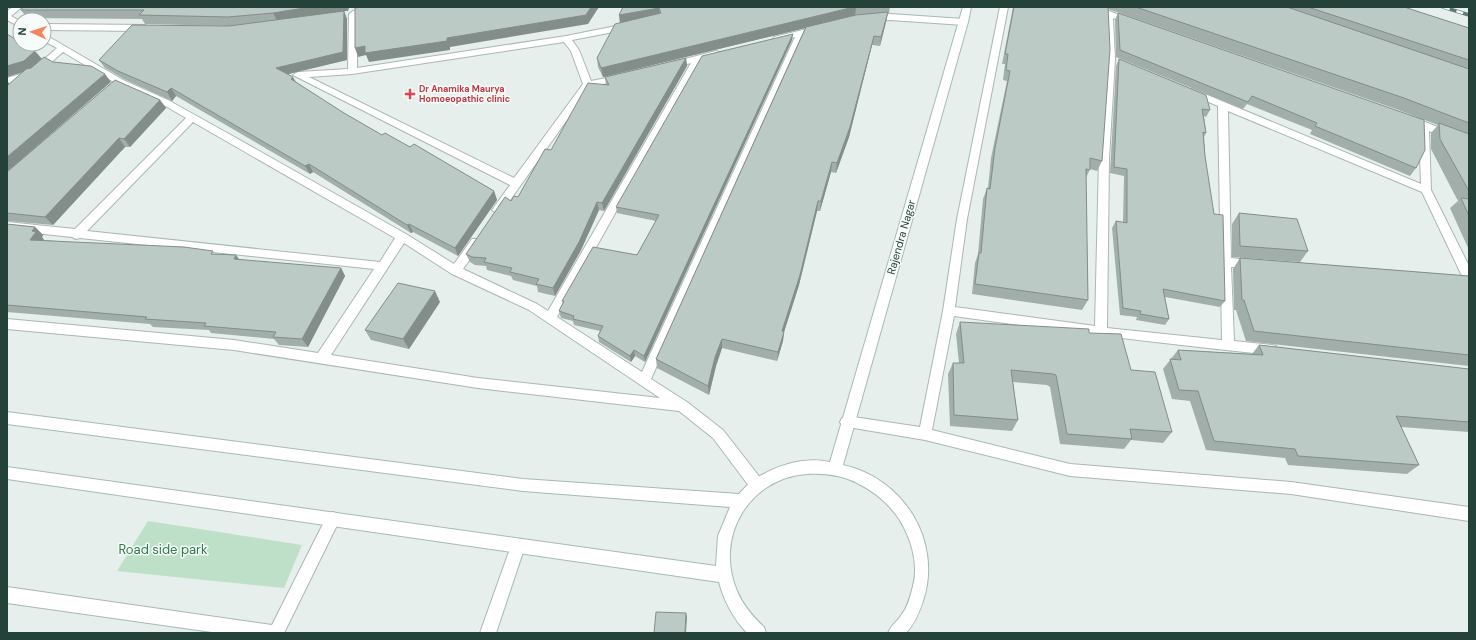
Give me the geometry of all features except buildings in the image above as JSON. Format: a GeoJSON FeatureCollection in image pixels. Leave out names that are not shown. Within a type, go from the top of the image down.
{"type":"FeatureCollection","features":[{"type":"Feature","properties":{"kind":"street"},"geometry":{"type":"LineString","coordinates":[[7,16],[18,7]]}},
{"type":"Feature","properties":{"kind":"street"},"geometry":{"type":"LineString","coordinates":[[352,71],[351,12],[391,7]]}},
{"type":"Feature","properties":{"kind":"street","name":"Rajendra Nagar"},"geometry":{"type":"LineString","coordinates":[[835,467],[964,22],[967,7]]}},
{"type":"Feature","properties":{"kind":"street"},"geometry":{"type":"LineString","coordinates":[[925,434],[949,311],[962,219],[1004,7]]}},
{"type":"Feature","properties":{"kind":"street"},"geometry":{"type":"LineString","coordinates":[[1102,332],[1104,159],[1114,61],[1105,13],[1138,24]]}},
{"type":"Feature","properties":{"kind":"street"},"geometry":{"type":"LineString","coordinates":[[860,20],[890,18],[964,22]]}},
{"type":"Feature","properties":{"kind":"street"},"geometry":{"type":"LineString","coordinates":[[515,184],[298,75],[352,71],[566,39],[634,25]]}},
{"type":"Feature","properties":{"kind":"street"},"geometry":{"type":"LineString","coordinates":[[764,42],[832,26]]}},
{"type":"Feature","properties":{"kind":"street"},"geometry":{"type":"LineString","coordinates":[[52,27],[154,28]]}},
{"type":"Feature","properties":{"kind":"street"},"geometry":{"type":"LineString","coordinates":[[644,380],[801,33]]}},
{"type":"Feature","properties":{"kind":"street"},"geometry":{"type":"LineString","coordinates":[[566,39],[575,50],[588,84]]}},
{"type":"Feature","properties":{"kind":"street"},"geometry":{"type":"LineString","coordinates":[[52,42],[120,82],[165,102],[192,117],[402,238],[456,271],[533,307],[682,406],[718,434],[757,485]]}},
{"type":"Feature","properties":{"kind":"street"},"geometry":{"type":"LineString","coordinates":[[12,90],[63,48]]}},
{"type":"Feature","properties":{"kind":"street"},"geometry":{"type":"LineString","coordinates":[[662,67],[727,51]]}},
{"type":"Feature","properties":{"kind":"street"},"geometry":{"type":"LineString","coordinates":[[550,318],[698,58]]}},
{"type":"Feature","properties":{"kind":"street"},"geometry":{"type":"LineString","coordinates":[[7,81],[34,73]]}},
{"type":"Feature","properties":{"kind":"street"},"geometry":{"type":"LineString","coordinates":[[490,221],[588,84],[633,75]]}},
{"type":"Feature","properties":{"kind":"street"},"geometry":{"type":"LineString","coordinates":[[110,91],[120,82]]}},
{"type":"Feature","properties":{"kind":"street"},"geometry":{"type":"LineString","coordinates":[[1184,89],[1426,190]]}},
{"type":"Feature","properties":{"kind":"street"},"geometry":{"type":"LineString","coordinates":[[1223,105],[1225,262],[1228,346]]}},
{"type":"Feature","properties":{"kind":"street"},"geometry":{"type":"LineString","coordinates":[[1398,115],[1469,143]]}},
{"type":"Feature","properties":{"kind":"street"},"geometry":{"type":"LineString","coordinates":[[76,235],[192,117]]}},
{"type":"Feature","properties":{"kind":"street"},"geometry":{"type":"LineString","coordinates":[[1424,126],[1426,190],[1466,280]]}},
{"type":"Feature","properties":{"kind":"street"},"geometry":{"type":"LineString","coordinates":[[7,226],[76,235],[382,266]]}},
{"type":"Feature","properties":{"kind":"street"},"geometry":{"type":"LineString","coordinates":[[456,271],[481,234]]}},
{"type":"Feature","properties":{"kind":"street"},"geometry":{"type":"LineString","coordinates":[[322,358],[402,238]]}},
{"type":"Feature","properties":{"kind":"street"},"geometry":{"type":"LineString","coordinates":[[1225,262],[1264,265]]}},
{"type":"Feature","properties":{"kind":"street"},"geometry":{"type":"LineString","coordinates":[[949,311],[1102,332],[1282,351]]}},
{"type":"Feature","properties":{"kind":"street"},"geometry":{"type":"LineString","coordinates":[[7,324],[234,345],[478,383],[682,406]]}},
{"type":"Feature","properties":{"kind":"street"},"geometry":{"type":"LineString","coordinates":[[7,418],[523,485],[741,501]]}},
{"type":"Feature","properties":{"kind":"street"},"geometry":{"type":"LineString","coordinates":[[848,422],[925,434],[1070,470],[1291,488],[1469,514]]}},
{"type":"Feature","properties":{"kind":"street"},"geometry":{"type":"LineString","coordinates":[[758,633],[737,609],[729,593],[724,575],[722,555],[724,535],[731,517],[741,501],[757,485],[781,472],[808,466],[835,467],[860,475],[882,489],[902,508],[915,531],[922,557],[921,587],[911,615],[896,633]]}},
{"type":"Feature","properties":{"kind":"street"},"geometry":{"type":"LineString","coordinates":[[7,472],[724,575]]}},
{"type":"Feature","properties":{"kind":"street"},"geometry":{"type":"LineString","coordinates":[[7,595],[275,633],[333,519]]}},
{"type":"Feature","properties":{"kind":"street"},"geometry":{"type":"LineString","coordinates":[[488,633],[518,546]]}},
{"type":"Feature","properties":{"kind":"green space","name":"Road side park"},"geometry":{"type":"Polygon","coordinates":[[[148,521],[302,545],[284,588],[117,571],[148,521]]]}},
{"type":"Feature","properties":{"kind":"railway"},"geometry":{"type":"LineString","coordinates":[[1443,7],[1469,15]]}},
{"type":"Feature","properties":{"kind":"place","name":"Dr Anamika Maurya Homoeopathic clinic"},"geometry":{"type":"Point","coordinates":[410,94]}}]}
